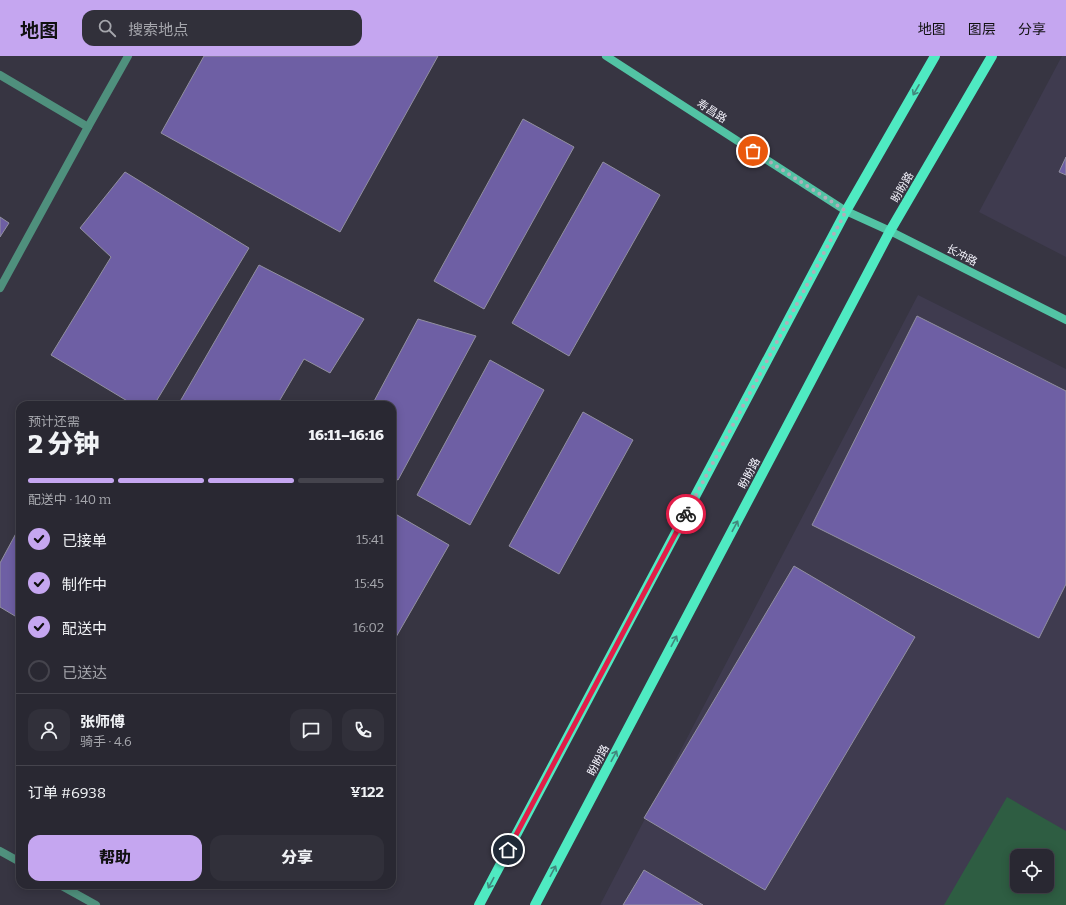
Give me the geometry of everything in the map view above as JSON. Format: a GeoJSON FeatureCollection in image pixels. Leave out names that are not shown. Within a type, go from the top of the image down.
{"type":"FeatureCollection","features":[{"type":"Feature","properties":{"kind":"main road"},"geometry":{"type":"LineString","coordinates":[[479,905],[846,211],[935,56]]}},
{"type":"Feature","properties":{"kind":"main road","name":"盼盼路"},"geometry":{"type":"LineString","coordinates":[[535,905],[890,231],[992,56]]}},
{"type":"Feature","properties":{"kind":"street"},"geometry":{"type":"LineString","coordinates":[[0,288],[128,56]]}},
{"type":"Feature","properties":{"kind":"street","name":"寿昌路"},"geometry":{"type":"LineString","coordinates":[[606,56],[846,211]]}},
{"type":"Feature","properties":{"kind":"street"},"geometry":{"type":"LineString","coordinates":[[0,75],[88,127]]}},
{"type":"Feature","properties":{"kind":"street","name":"长冲路"},"geometry":{"type":"LineString","coordinates":[[846,211],[890,231],[1066,320]]}},
{"type":"Feature","properties":{"kind":"street"},"geometry":{"type":"LineString","coordinates":[[0,851],[16,860]]}},
{"type":"Feature","properties":{"kind":"street"},"geometry":{"type":"LineString","coordinates":[[67,889],[96,905]]}},
{"type":"Feature","properties":{"kind":"shaded area"},"geometry":{"type":"Polygon","coordinates":[[[1062,56],[1066,56],[1066,257],[979,212],[1062,56]]]}},
{"type":"Feature","properties":{"kind":"shaded area"},"geometry":{"type":"Polygon","coordinates":[[[918,295],[1066,369],[1066,905],[600,905],[918,295]]]}},
{"type":"Feature","properties":{"kind":"green space"},"geometry":{"type":"Polygon","coordinates":[[[1007,797],[1066,831],[1066,905],[944,905],[1007,797]]]}},
{"type":"Feature","properties":{"kind":"building"},"geometry":{"type":"Polygon","coordinates":[[[204,56],[438,56],[340,232],[161,133],[204,56]]]}},
{"type":"Feature","properties":{"kind":"building"},"geometry":{"type":"Polygon","coordinates":[[[523,119],[574,147],[484,309],[434,281],[523,119]]]}},
{"type":"Feature","properties":{"kind":"building"},"geometry":{"type":"Polygon","coordinates":[[[1066,157],[1066,175],[1059,172],[1066,157]]]}},
{"type":"Feature","properties":{"kind":"building"},"geometry":{"type":"Polygon","coordinates":[[[603,162],[660,195],[569,356],[512,323],[603,162]]]}},
{"type":"Feature","properties":{"kind":"building"},"geometry":{"type":"Polygon","coordinates":[[[125,172],[249,248],[156,401],[127,401],[51,355],[111,257],[80,228],[125,172]]]}},
{"type":"Feature","properties":{"kind":"building"},"geometry":{"type":"Polygon","coordinates":[[[0,217],[9,223],[0,237],[0,217]]]}},
{"type":"Feature","properties":{"kind":"building"},"geometry":{"type":"Polygon","coordinates":[[[259,265],[364,319],[330,373],[304,359],[279,401],[180,401],[259,265]]]}},
{"type":"Feature","properties":{"kind":"building"},"geometry":{"type":"Polygon","coordinates":[[[917,316],[1066,391],[1066,584],[1039,638],[812,525],[917,316]]]}},
{"type":"Feature","properties":{"kind":"building"},"geometry":{"type":"Polygon","coordinates":[[[418,319],[476,336],[398,480],[396,479],[396,401],[374,401],[418,319]]]}},
{"type":"Feature","properties":{"kind":"building"},"geometry":{"type":"Polygon","coordinates":[[[490,360],[544,390],[470,525],[417,495],[490,360]]]}},
{"type":"Feature","properties":{"kind":"building"},"geometry":{"type":"Polygon","coordinates":[[[583,412],[633,440],[559,574],[509,546],[583,412]]]}},
{"type":"Feature","properties":{"kind":"building"},"geometry":{"type":"Polygon","coordinates":[[[396,514],[449,545],[396,637],[396,514]]]}},
{"type":"Feature","properties":{"kind":"building"},"geometry":{"type":"Polygon","coordinates":[[[16,533],[16,617],[0,607],[0,563],[16,533]]]}},
{"type":"Feature","properties":{"kind":"building"},"geometry":{"type":"Polygon","coordinates":[[[794,566],[915,637],[765,890],[644,818],[794,566]]]}},
{"type":"Feature","properties":{"kind":"building"},"geometry":{"type":"Polygon","coordinates":[[[644,870],[703,905],[623,905],[644,870]]]}},
{"type":"Feature","properties":{"kind":"way so far"},"geometry":{"type":"LineString","coordinates":[[686,514],[846,211],[753,151]]}},
{"type":"Feature","properties":{"kind":"route"},"geometry":{"type":"LineString","coordinates":[[508,850],[686,514]]}}]}
